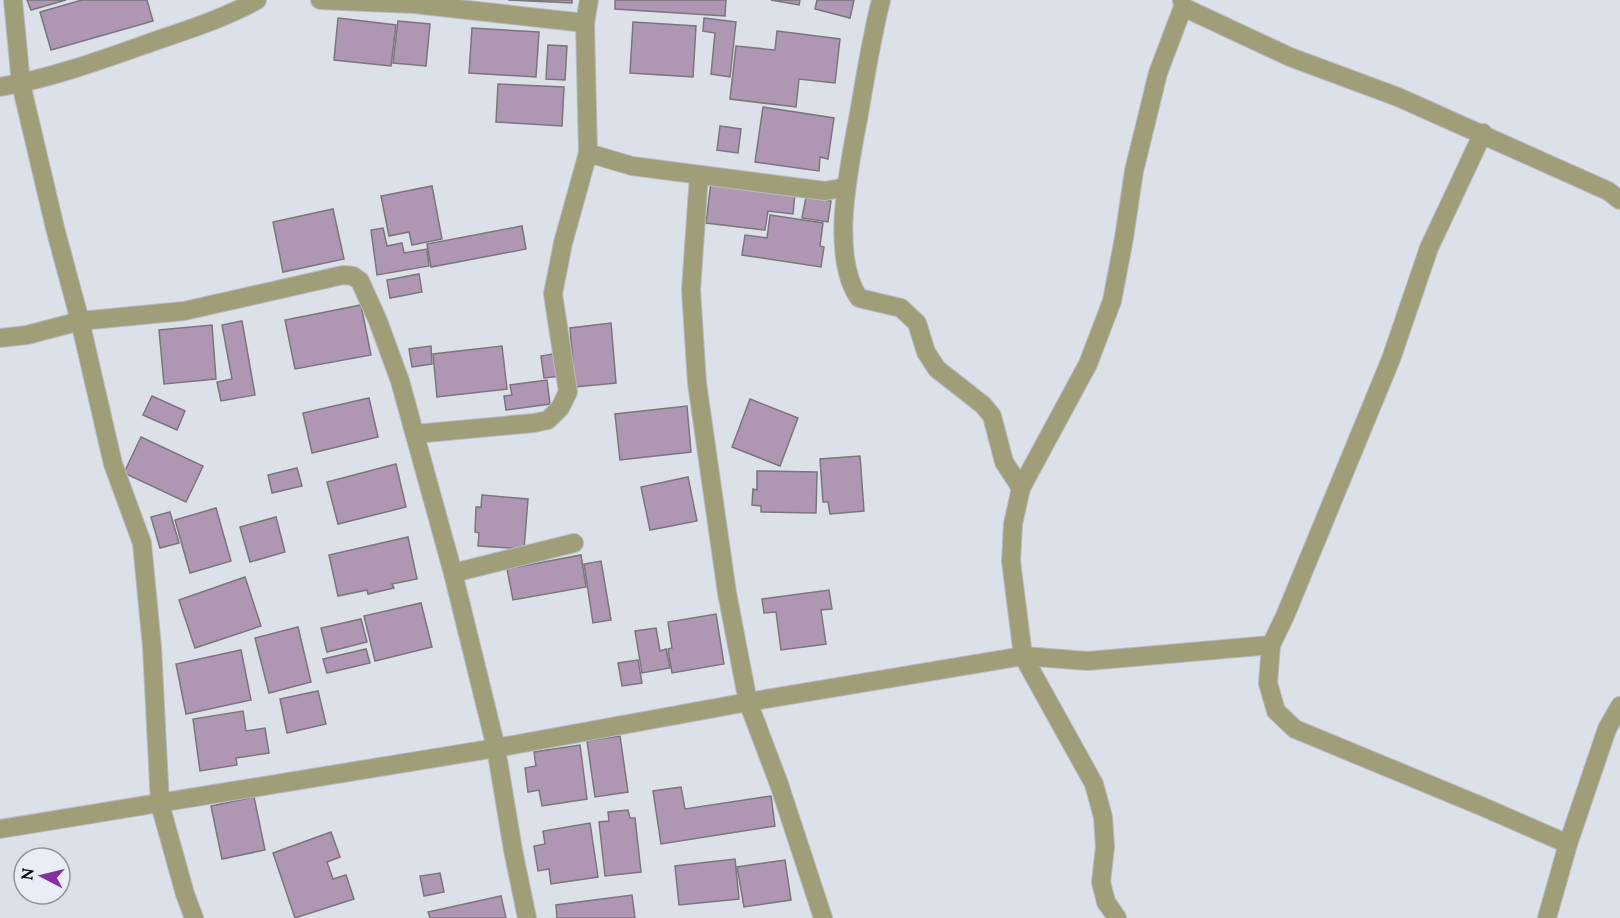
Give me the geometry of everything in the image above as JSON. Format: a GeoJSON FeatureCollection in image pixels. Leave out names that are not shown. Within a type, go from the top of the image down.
{"type":"FeatureCollection","features":[{"type":"Feature","properties":{"kind":"street"},"geometry":{"type":"LineString","coordinates":[[13,0],[21,84],[55,228],[80,321],[113,464],[142,543],[152,647],[160,804],[194,918]]}},
{"type":"Feature","properties":{"kind":"street"},"geometry":{"type":"LineString","coordinates":[[0,87],[21,84],[74,69],[234,13],[257,0]]}},
{"type":"Feature","properties":{"kind":"street"},"geometry":{"type":"LineString","coordinates":[[320,0],[414,4],[585,23]]}},
{"type":"Feature","properties":{"kind":"street"},"geometry":{"type":"LineString","coordinates":[[415,434],[548,420],[560,408],[567,392],[553,294],[563,243],[588,153],[585,23],[590,0]]}},
{"type":"Feature","properties":{"kind":"street"},"geometry":{"type":"LineString","coordinates":[[881,0],[846,187],[843,236],[851,287],[859,298],[901,308],[917,323],[926,352],[937,369],[983,405],[992,416],[1004,462],[1021,488]]}},
{"type":"Feature","properties":{"kind":"street"},"geometry":{"type":"LineString","coordinates":[[1117,918],[1106,902],[1101,882],[1105,848],[1104,817],[1094,784],[1023,656],[1011,561],[1013,524],[1021,488],[1088,364],[1112,301],[1134,171],[1158,74],[1183,3],[1290,57],[1398,97],[1608,191],[1620,200]]}},
{"type":"Feature","properties":{"kind":"street"},"geometry":{"type":"LineString","coordinates":[[1483,134],[1429,248],[1391,358],[1271,645],[1268,683],[1276,711],[1295,729],[1568,844]]}},
{"type":"Feature","properties":{"kind":"street"},"geometry":{"type":"LineString","coordinates":[[588,153],[632,166],[699,175],[825,191],[846,187]]}},
{"type":"Feature","properties":{"kind":"street"},"geometry":{"type":"LineString","coordinates":[[699,175],[691,290],[697,383],[728,593],[748,702],[779,784],[823,918]]}},
{"type":"Feature","properties":{"kind":"street"},"geometry":{"type":"LineString","coordinates":[[0,338],[27,335],[80,321],[184,311],[343,275],[353,276],[360,281],[378,321],[400,381],[453,573],[496,748],[527,918]]}},
{"type":"Feature","properties":{"kind":"street"},"geometry":{"type":"LineString","coordinates":[[453,573],[574,543]]}},
{"type":"Feature","properties":{"kind":"street"},"geometry":{"type":"LineString","coordinates":[[0,829],[496,748],[748,702],[1023,656],[1088,662],[1271,645]]}},
{"type":"Feature","properties":{"kind":"street"},"geometry":{"type":"LineString","coordinates":[[1547,918],[1568,844],[1607,729],[1620,706]]}},
{"type":"Feature","properties":{"kind":"building"},"geometry":{"type":"Polygon","coordinates":[[[27,0],[66,0],[31,10],[27,0]]]}},
{"type":"Feature","properties":{"kind":"building"},"geometry":{"type":"Polygon","coordinates":[[[82,0],[147,0],[153,21],[51,50],[40,12],[82,0]]]}},
{"type":"Feature","properties":{"kind":"building"},"geometry":{"type":"Polygon","coordinates":[[[508,0],[572,0],[572,3],[508,0]]]}},
{"type":"Feature","properties":{"kind":"building"},"geometry":{"type":"Polygon","coordinates":[[[615,0],[726,0],[725,16],[615,9],[615,0]]]}},
{"type":"Feature","properties":{"kind":"building"},"geometry":{"type":"Polygon","coordinates":[[[771,0],[800,0],[799,5],[771,0]]]}},
{"type":"Feature","properties":{"kind":"building"},"geometry":{"type":"Polygon","coordinates":[[[817,0],[854,0],[850,18],[815,9],[817,0]]]}},
{"type":"Feature","properties":{"kind":"building"},"geometry":{"type":"Polygon","coordinates":[[[338,18],[396,25],[391,66],[334,60],[338,18]]]}},
{"type":"Feature","properties":{"kind":"building"},"geometry":{"type":"Polygon","coordinates":[[[704,18],[736,22],[730,77],[711,74],[715,33],[703,31],[704,18]]]}},
{"type":"Feature","properties":{"kind":"building"},"geometry":{"type":"Polygon","coordinates":[[[398,21],[430,24],[426,66],[393,63],[398,21]]]}},
{"type":"Feature","properties":{"kind":"building"},"geometry":{"type":"Polygon","coordinates":[[[633,22],[696,26],[693,77],[630,73],[633,22]]]}},
{"type":"Feature","properties":{"kind":"building"},"geometry":{"type":"Polygon","coordinates":[[[472,28],[539,32],[536,77],[469,73],[472,28]]]}},
{"type":"Feature","properties":{"kind":"building"},"geometry":{"type":"Polygon","coordinates":[[[777,31],[840,39],[835,83],[799,79],[796,107],[730,99],[736,46],[775,50],[777,31]]]}},
{"type":"Feature","properties":{"kind":"building"},"geometry":{"type":"Polygon","coordinates":[[[548,45],[567,46],[565,80],[546,79],[548,45]]]}},
{"type":"Feature","properties":{"kind":"building"},"geometry":{"type":"Polygon","coordinates":[[[498,84],[564,87],[562,126],[496,122],[498,84]]]}},
{"type":"Feature","properties":{"kind":"building"},"geometry":{"type":"Polygon","coordinates":[[[763,107],[834,118],[828,159],[820,157],[819,171],[755,162],[763,107]]]}},
{"type":"Feature","properties":{"kind":"building"},"geometry":{"type":"Polygon","coordinates":[[[720,126],[741,129],[738,153],[717,150],[720,126]]]}},
{"type":"Feature","properties":{"kind":"building"},"geometry":{"type":"Polygon","coordinates":[[[711,182],[795,193],[793,214],[768,211],[765,230],[706,223],[711,182]]]}},
{"type":"Feature","properties":{"kind":"building"},"geometry":{"type":"Polygon","coordinates":[[[432,186],[442,239],[412,245],[409,232],[389,236],[381,196],[432,186]]]}},
{"type":"Feature","properties":{"kind":"building"},"geometry":{"type":"Polygon","coordinates":[[[806,197],[831,201],[828,222],[802,218],[806,197]]]}},
{"type":"Feature","properties":{"kind":"building"},"geometry":{"type":"Polygon","coordinates":[[[333,209],[344,259],[283,272],[273,222],[333,209]]]}},
{"type":"Feature","properties":{"kind":"building"},"geometry":{"type":"Polygon","coordinates":[[[770,215],[823,223],[820,246],[824,247],[821,267],[742,255],[745,235],[767,238],[770,215]]]}},
{"type":"Feature","properties":{"kind":"building"},"geometry":{"type":"Polygon","coordinates":[[[522,226],[526,249],[431,267],[427,244],[522,226]]]}},
{"type":"Feature","properties":{"kind":"building"},"geometry":{"type":"Polygon","coordinates":[[[383,228],[387,246],[402,243],[404,253],[427,249],[429,266],[377,275],[371,230],[383,228]]]}},
{"type":"Feature","properties":{"kind":"building"},"geometry":{"type":"Polygon","coordinates":[[[419,274],[422,292],[390,298],[387,280],[419,274]]]}},
{"type":"Feature","properties":{"kind":"building"},"geometry":{"type":"Polygon","coordinates":[[[361,305],[371,355],[295,369],[285,320],[361,305]]]}},
{"type":"Feature","properties":{"kind":"building"},"geometry":{"type":"Polygon","coordinates":[[[242,321],[255,395],[221,401],[217,382],[232,379],[222,325],[242,321]]]}},
{"type":"Feature","properties":{"kind":"building"},"geometry":{"type":"Polygon","coordinates":[[[611,323],[616,383],[575,387],[570,328],[611,323]]]}},
{"type":"Feature","properties":{"kind":"building"},"geometry":{"type":"Polygon","coordinates":[[[212,325],[216,379],[164,384],[159,330],[212,325]]]}},
{"type":"Feature","properties":{"kind":"building"},"geometry":{"type":"Polygon","coordinates":[[[431,346],[432,364],[412,367],[409,349],[431,346]]]}},
{"type":"Feature","properties":{"kind":"building"},"geometry":{"type":"Polygon","coordinates":[[[502,346],[507,389],[437,397],[433,354],[502,346]]]}},
{"type":"Feature","properties":{"kind":"building"},"geometry":{"type":"Polygon","coordinates":[[[558,353],[561,376],[544,378],[541,356],[558,353]]]}},
{"type":"Feature","properties":{"kind":"building"},"geometry":{"type":"Polygon","coordinates":[[[547,380],[550,404],[506,410],[504,396],[512,395],[510,385],[547,380]]]}},
{"type":"Feature","properties":{"kind":"building"},"geometry":{"type":"Polygon","coordinates":[[[152,396],[185,411],[177,430],[143,415],[152,396]]]}},
{"type":"Feature","properties":{"kind":"building"},"geometry":{"type":"Polygon","coordinates":[[[369,398],[378,437],[312,453],[303,413],[369,398]]]}},
{"type":"Feature","properties":{"kind":"building"},"geometry":{"type":"Polygon","coordinates":[[[750,399],[798,418],[780,466],[732,447],[750,399]]]}},
{"type":"Feature","properties":{"kind":"building"},"geometry":{"type":"Polygon","coordinates":[[[687,406],[691,452],[620,460],[615,414],[687,406]]]}},
{"type":"Feature","properties":{"kind":"building"},"geometry":{"type":"Polygon","coordinates":[[[141,437],[203,466],[186,502],[124,473],[141,437]]]}},
{"type":"Feature","properties":{"kind":"building"},"geometry":{"type":"Polygon","coordinates":[[[860,456],[864,511],[830,514],[828,502],[823,502],[820,459],[860,456]]]}},
{"type":"Feature","properties":{"kind":"building"},"geometry":{"type":"Polygon","coordinates":[[[396,464],[406,507],[338,524],[327,482],[396,464]]]}},
{"type":"Feature","properties":{"kind":"building"},"geometry":{"type":"Polygon","coordinates":[[[297,468],[302,486],[272,493],[268,475],[297,468]]]}},
{"type":"Feature","properties":{"kind":"building"},"geometry":{"type":"Polygon","coordinates":[[[757,471],[817,472],[816,513],[761,512],[761,506],[752,505],[753,489],[757,490],[757,471]]]}},
{"type":"Feature","properties":{"kind":"building"},"geometry":{"type":"Polygon","coordinates":[[[688,477],[697,521],[650,530],[641,487],[688,477]]]}},
{"type":"Feature","properties":{"kind":"building"},"geometry":{"type":"Polygon","coordinates":[[[482,495],[528,499],[524,549],[478,546],[479,533],[475,532],[476,507],[481,507],[482,495]]]}},
{"type":"Feature","properties":{"kind":"building"},"geometry":{"type":"Polygon","coordinates":[[[216,508],[231,561],[190,573],[175,520],[216,508]]]}},
{"type":"Feature","properties":{"kind":"building"},"geometry":{"type":"Polygon","coordinates":[[[170,512],[179,543],[160,548],[151,517],[170,512]]]}},
{"type":"Feature","properties":{"kind":"building"},"geometry":{"type":"Polygon","coordinates":[[[276,517],[285,552],[250,562],[240,527],[276,517]]]}},
{"type":"Feature","properties":{"kind":"building"},"geometry":{"type":"Polygon","coordinates":[[[408,537],[417,579],[392,584],[394,588],[368,594],[367,590],[338,596],[329,555],[408,537]]]}},
{"type":"Feature","properties":{"kind":"building"},"geometry":{"type":"Polygon","coordinates":[[[581,555],[586,587],[513,600],[507,569],[581,555]]]}},
{"type":"Feature","properties":{"kind":"building"},"geometry":{"type":"Polygon","coordinates":[[[601,561],[611,620],[593,623],[584,564],[601,561]]]}},
{"type":"Feature","properties":{"kind":"building"},"geometry":{"type":"Polygon","coordinates":[[[245,577],[261,626],[195,648],[179,600],[245,577]]]}},
{"type":"Feature","properties":{"kind":"building"},"geometry":{"type":"Polygon","coordinates":[[[829,590],[832,609],[821,610],[826,644],[781,650],[776,612],[764,613],[762,599],[829,590]]]}},
{"type":"Feature","properties":{"kind":"building"},"geometry":{"type":"Polygon","coordinates":[[[421,603],[432,647],[375,661],[364,616],[421,603]]]}},
{"type":"Feature","properties":{"kind":"building"},"geometry":{"type":"Polygon","coordinates":[[[716,614],[724,664],[672,673],[668,649],[672,648],[668,622],[716,614]]]}},
{"type":"Feature","properties":{"kind":"building"},"geometry":{"type":"Polygon","coordinates":[[[361,619],[367,642],[327,652],[321,628],[361,619]]]}},
{"type":"Feature","properties":{"kind":"building"},"geometry":{"type":"Polygon","coordinates":[[[298,627],[311,682],[269,693],[255,638],[298,627]]]}},
{"type":"Feature","properties":{"kind":"building"},"geometry":{"type":"Polygon","coordinates":[[[656,628],[660,651],[666,649],[670,668],[642,673],[635,631],[656,628]]]}},
{"type":"Feature","properties":{"kind":"building"},"geometry":{"type":"Polygon","coordinates":[[[366,649],[370,663],[327,673],[323,659],[366,649]]]}},
{"type":"Feature","properties":{"kind":"building"},"geometry":{"type":"Polygon","coordinates":[[[241,650],[251,700],[186,714],[176,664],[241,650]]]}},
{"type":"Feature","properties":{"kind":"building"},"geometry":{"type":"Polygon","coordinates":[[[638,660],[642,683],[622,686],[618,663],[638,660]]]}},
{"type":"Feature","properties":{"kind":"building"},"geometry":{"type":"Polygon","coordinates":[[[318,691],[326,724],[287,733],[280,699],[318,691]]]}},
{"type":"Feature","properties":{"kind":"building"},"geometry":{"type":"Polygon","coordinates":[[[243,711],[246,731],[265,728],[269,753],[236,758],[237,765],[200,771],[193,719],[243,711]]]}},
{"type":"Feature","properties":{"kind":"building"},"geometry":{"type":"Polygon","coordinates":[[[620,736],[628,792],[595,797],[587,741],[620,736]]]}},
{"type":"Feature","properties":{"kind":"building"},"geometry":{"type":"Polygon","coordinates":[[[580,745],[587,799],[542,806],[539,790],[528,792],[525,768],[536,766],[534,752],[580,745]]]}},
{"type":"Feature","properties":{"kind":"building"},"geometry":{"type":"Polygon","coordinates":[[[681,787],[685,809],[771,796],[775,826],[661,844],[653,791],[681,787]]]}},
{"type":"Feature","properties":{"kind":"building"},"geometry":{"type":"Polygon","coordinates":[[[254,797],[265,850],[222,859],[211,806],[254,797]]]}},
{"type":"Feature","properties":{"kind":"building"},"geometry":{"type":"Polygon","coordinates":[[[628,810],[630,818],[635,818],[641,872],[605,876],[599,822],[609,821],[608,812],[628,810]]]}},
{"type":"Feature","properties":{"kind":"building"},"geometry":{"type":"Polygon","coordinates":[[[590,823],[598,877],[551,884],[549,869],[538,871],[534,846],[545,844],[543,831],[590,823]]]}},
{"type":"Feature","properties":{"kind":"building"},"geometry":{"type":"Polygon","coordinates":[[[331,832],[340,857],[327,862],[333,879],[346,875],[354,899],[295,918],[273,853],[331,832]]]}},
{"type":"Feature","properties":{"kind":"building"},"geometry":{"type":"Polygon","coordinates":[[[735,859],[739,899],[679,905],[675,866],[735,859]]]}},
{"type":"Feature","properties":{"kind":"building"},"geometry":{"type":"Polygon","coordinates":[[[785,860],[791,900],[744,907],[737,867],[785,860]]]}},
{"type":"Feature","properties":{"kind":"building"},"geometry":{"type":"Polygon","coordinates":[[[440,873],[444,892],[424,896],[420,876],[440,873]]]}},
{"type":"Feature","properties":{"kind":"building"},"geometry":{"type":"Polygon","coordinates":[[[632,895],[635,918],[557,918],[556,905],[632,895]]]}},
{"type":"Feature","properties":{"kind":"building"},"geometry":{"type":"Polygon","coordinates":[[[501,896],[506,918],[430,918],[428,912],[501,896]]]}}]}
